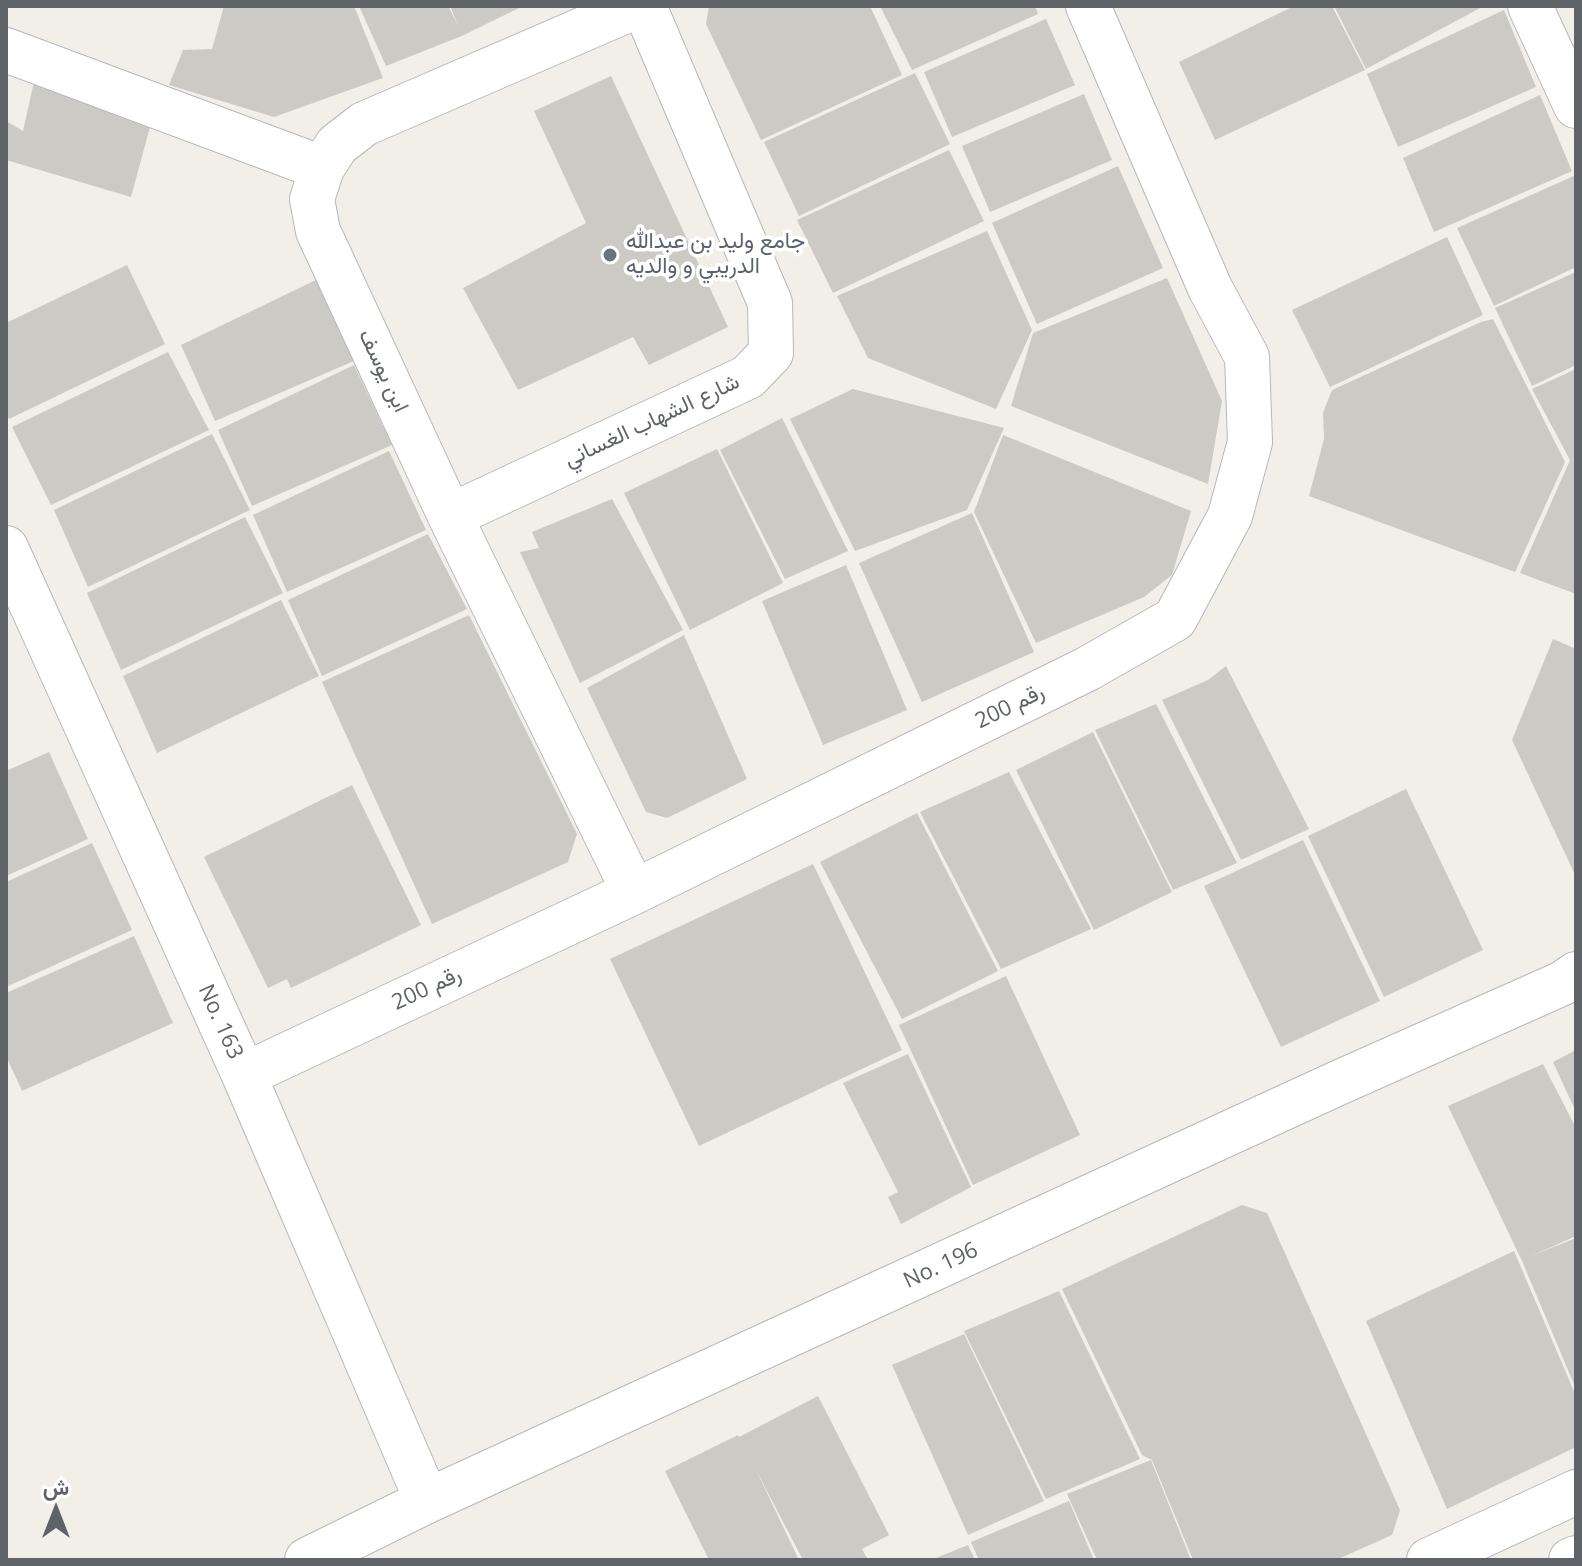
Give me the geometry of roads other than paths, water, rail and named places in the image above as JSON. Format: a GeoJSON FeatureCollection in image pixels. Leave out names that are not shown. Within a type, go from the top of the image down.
{"type":"FeatureCollection","features":[{"type":"Feature","properties":{"kind":"street","name":"ابن يوسف"},"geometry":{"type":"LineString","coordinates":[[634,892],[450,516],[318,231],[312,199],[322,168],[337,145],[364,124],[637,6]]}},
{"type":"Feature","properties":{"kind":"street","name":"شارع الشهاب الغساني"},"geometry":{"type":"LineString","coordinates":[[450,516],[748,377],[771,353],[770,303],[644,6]]}},
{"type":"Feature","properties":{"kind":"street","name":"رقم 200"},"geometry":{"type":"LineString","coordinates":[[244,1075],[634,892],[1087,669],[1175,619],[1230,516],[1250,442],[1247,357],[1210,288],[1088,6]]}},
{"type":"Feature","properties":{"kind":"street"},"geometry":{"type":"LineString","coordinates":[[1530,6],[1576,106]]}},
{"type":"Feature","properties":{"kind":"street"},"geometry":{"type":"LineString","coordinates":[[6,50],[322,168]]}},
{"type":"Feature","properties":{"kind":"street","name":"No. 163"},"geometry":{"type":"LineString","coordinates":[[6,548],[244,1075],[427,1501]]}},
{"type":"Feature","properties":{"kind":"street","name":"No. 196"},"geometry":{"type":"LineString","coordinates":[[307,1560],[427,1501],[1563,983],[1576,974]]}},
{"type":"Feature","properties":{"kind":"street"},"geometry":{"type":"LineString","coordinates":[[1429,1560],[1576,1492]]}},
{"type":"Feature","properties":{"kind":"place","name":"جامع وليد بن عبدالله الدريبي و والديه"},"geometry":{"type":"Point","coordinates":[610,255]}}]}
